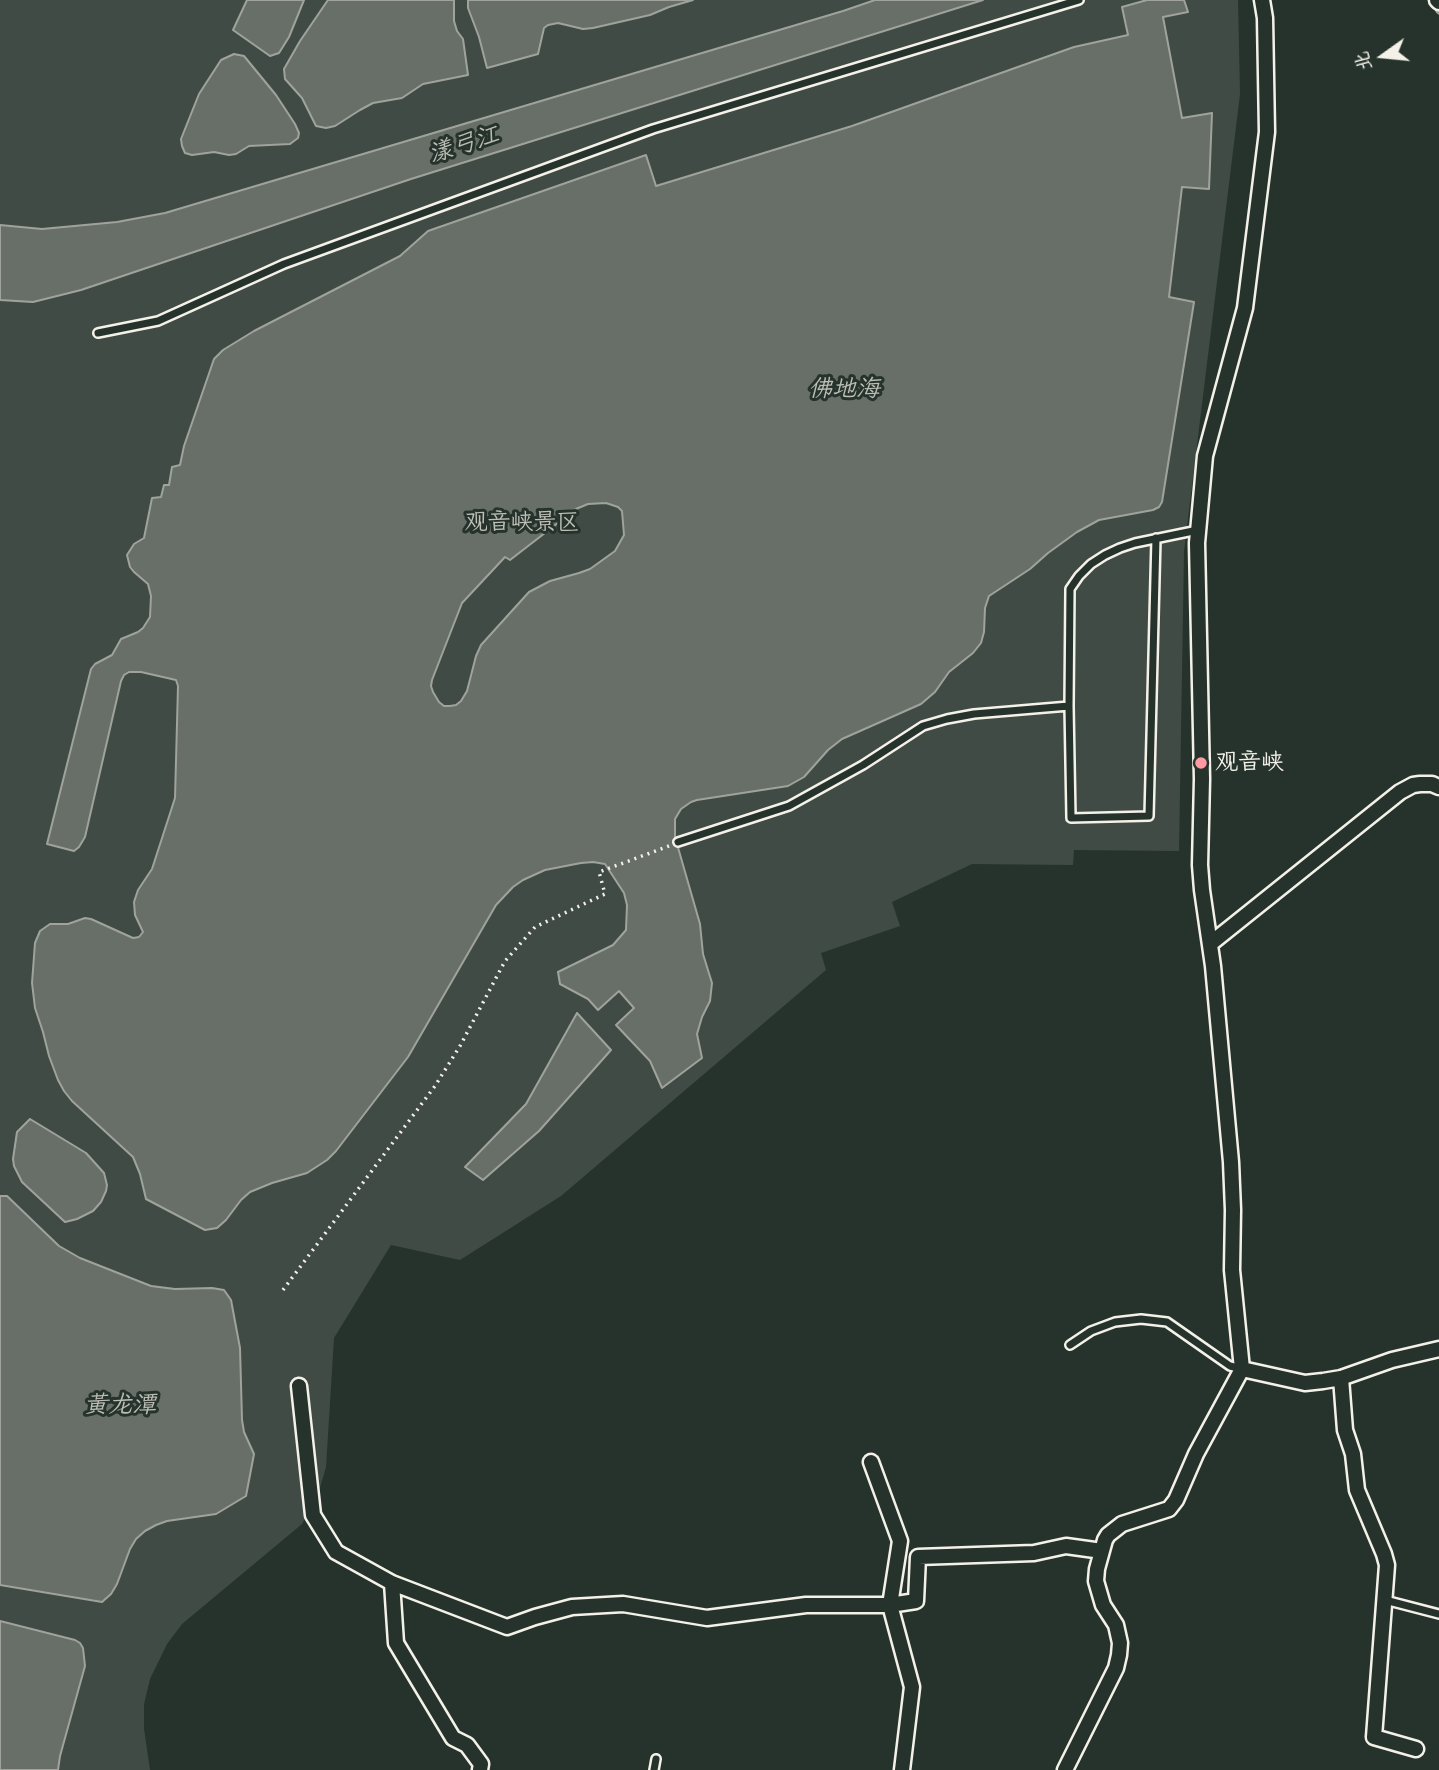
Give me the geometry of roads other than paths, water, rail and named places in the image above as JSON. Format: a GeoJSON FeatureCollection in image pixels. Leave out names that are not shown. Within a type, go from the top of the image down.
{"type":"FeatureCollection","features":[{"type":"Feature","properties":{"kind":"street"},"geometry":{"type":"LineString","coordinates":[[1065,1770],[1116,1668],[1119,1655],[1116,1625],[1103,1605],[1096,1581],[1108,1535],[1122,1524],[1157,1514],[1176,1500],[1196,1454],[1242,1368],[1232,1270],[1231,1161],[1200,865],[1202,779],[1198,557],[1205,456],[1245,308],[1267,132],[1265,18],[1262,0]]}},
{"type":"Feature","properties":{"kind":"street"},"geometry":{"type":"LineString","coordinates":[[1210,944],[1400,792],[1420,784],[1439,787]]}},
{"type":"Feature","properties":{"kind":"street"},"geometry":{"type":"LineString","coordinates":[[1242,1368],[1305,1383],[1340,1378],[1392,1360],[1439,1349]]}},
{"type":"Feature","properties":{"kind":"street"},"geometry":{"type":"LineString","coordinates":[[1340,1378],[1345,1430],[1353,1454],[1357,1490],[1387,1565],[1374,1737],[1416,1749]]}},
{"type":"Feature","properties":{"kind":"street"},"geometry":{"type":"LineString","coordinates":[[299,1386],[313,1515],[336,1552],[392,1583],[507,1627],[572,1607],[623,1604],[707,1618],[806,1605],[890,1605],[916,1601],[918,1556],[1034,1553],[1066,1546],[1102,1551]]}},
{"type":"Feature","properties":{"kind":"street"},"geometry":{"type":"LineString","coordinates":[[871,1462],[900,1541],[890,1605],[912,1687],[902,1770]]}},
{"type":"Feature","properties":{"kind":"street"},"geometry":{"type":"LineString","coordinates":[[392,1583],[396,1643],[453,1738],[467,1745],[481,1764],[480,1770]]}},
{"type":"Feature","properties":{"kind":"street"},"geometry":{"type":"LineString","coordinates":[[1052,1770],[1072,1755]]}},
{"type":"Feature","properties":{"kind":"lane"},"geometry":{"type":"LineString","coordinates":[[98,332],[158,321],[284,264],[653,129],[1079,0]]}},
{"type":"Feature","properties":{"kind":"lane"},"geometry":{"type":"LineString","coordinates":[[1156,538],[1149,816],[1071,818],[1070,589],[1091,564],[1119,548],[1156,538],[1199,530]]}},
{"type":"Feature","properties":{"kind":"lane"},"geometry":{"type":"LineString","coordinates":[[678,842],[789,806],[863,765],[923,726],[974,714],[1069,706]]}},
{"type":"Feature","properties":{"kind":"lane"},"geometry":{"type":"LineString","coordinates":[[1070,1345],[1091,1331],[1115,1322],[1167,1322],[1230,1366],[1242,1368]]}},
{"type":"Feature","properties":{"kind":"lane"},"geometry":{"type":"LineString","coordinates":[[1384,1600],[1439,1614]]}},
{"type":"Feature","properties":{"kind":"lane"},"geometry":{"type":"LineString","coordinates":[[654,1770],[656,1759]]}},
{"type":"Feature","properties":{"kind":"water"},"geometry":{"type":"Polygon","coordinates":[[[247,0],[304,0],[289,37],[279,53],[270,56],[233,30],[247,0]]]}},
{"type":"Feature","properties":{"kind":"water"},"geometry":{"type":"Polygon","coordinates":[[[328,0],[454,0],[454,21],[463,39],[468,75],[423,84],[402,98],[373,103],[335,126],[316,126],[302,98],[285,79],[284,69],[328,0]]]}},
{"type":"Feature","properties":{"kind":"water"},"geometry":{"type":"Polygon","coordinates":[[[468,0],[693,0],[650,15],[593,28],[583,29],[558,23],[548,25],[544,28],[538,54],[487,68],[468,8],[468,0]]]}},
{"type":"Feature","properties":{"kind":"water","name":"漾弓江"},"geometry":{"type":"Polygon","coordinates":[[[875,0],[983,0],[411,179],[81,290],[33,302],[0,300],[0,225],[42,229],[117,222],[165,213],[875,0]]]}},
{"type":"Feature","properties":{"kind":"water","name":"佛地海"},"geometry":{"type":"Polygon","coordinates":[[[1147,0],[1184,0],[1188,12],[1163,17],[1182,118],[1212,113],[1209,189],[1182,187],[1169,297],[1194,302],[1162,502],[1159,507],[1099,520],[1077,532],[1030,569],[989,596],[981,643],[949,672],[935,692],[921,704],[842,739],[828,750],[804,777],[788,786],[697,800],[681,809],[675,819],[675,837],[700,924],[703,954],[712,983],[710,1001],[697,1034],[702,1058],[662,1088],[650,1061],[616,1025],[634,1008],[619,991],[598,1010],[588,999],[560,984],[558,972],[613,945],[626,930],[627,905],[624,893],[605,864],[581,863],[545,870],[513,887],[496,905],[408,1057],[327,1160],[307,1173],[250,1192],[217,1228],[205,1230],[146,1199],[133,1157],[72,1101],[58,1080],[35,1008],[32,983],[35,943],[40,931],[50,924],[68,924],[85,918],[133,938],[139,937],[143,932],[135,915],[134,902],[138,890],[152,869],[175,798],[176,680],[141,672],[124,675],[85,837],[74,851],[47,844],[91,669],[112,655],[121,639],[143,628],[150,617],[151,596],[148,584],[130,567],[127,555],[134,544],[144,538],[152,498],[161,497],[164,485],[169,485],[172,467],[180,465],[214,359],[223,350],[254,331],[400,256],[428,231],[646,155],[656,186],[852,126],[1074,47],[1128,35],[1122,7],[1147,0]],[[606,503],[588,504],[576,509],[510,560],[505,557],[462,603],[432,680],[431,686],[439,702],[450,706],[461,701],[467,691],[481,645],[529,592],[550,581],[590,569],[615,551],[624,535],[622,511],[606,503]]]}},
{"type":"Feature","properties":{"kind":"water"},"geometry":{"type":"Polygon","coordinates":[[[234,54],[244,56],[276,95],[295,124],[298,138],[290,144],[249,146],[229,155],[214,152],[192,155],[185,153],[181,139],[199,94],[221,60],[234,54]]]}},
{"type":"Feature","properties":{"kind":"water"},"geometry":{"type":"Polygon","coordinates":[[[577,1013],[611,1050],[539,1131],[483,1180],[465,1167],[526,1104],[577,1013]]]}},
{"type":"Feature","properties":{"kind":"water"},"geometry":{"type":"Polygon","coordinates":[[[30,1119],[86,1153],[104,1173],[106,1191],[93,1211],[65,1222],[22,1182],[13,1159],[17,1132],[30,1119]]]}},
{"type":"Feature","properties":{"kind":"water","name":"黄龙潭"},"geometry":{"type":"Polygon","coordinates":[[[0,1196],[7,1196],[59,1246],[80,1258],[151,1286],[224,1290],[231,1300],[240,1348],[242,1420],[244,1432],[254,1454],[246,1496],[216,1514],[167,1521],[145,1531],[130,1549],[111,1594],[102,1602],[0,1585],[0,1196]]]}},
{"type":"Feature","properties":{"kind":"water"},"geometry":{"type":"Polygon","coordinates":[[[0,1621],[75,1640],[83,1648],[85,1666],[58,1770],[0,1770],[0,1621]]]}},
{"type":"Feature","properties":{"kind":"place","name":"观音峡"},"geometry":{"type":"Point","coordinates":[1201,763]}},
{"type":"Feature","properties":{"kind":"park label","name":"观音峡景区"},"geometry":{"type":"Point","coordinates":[522,523]}}]}
